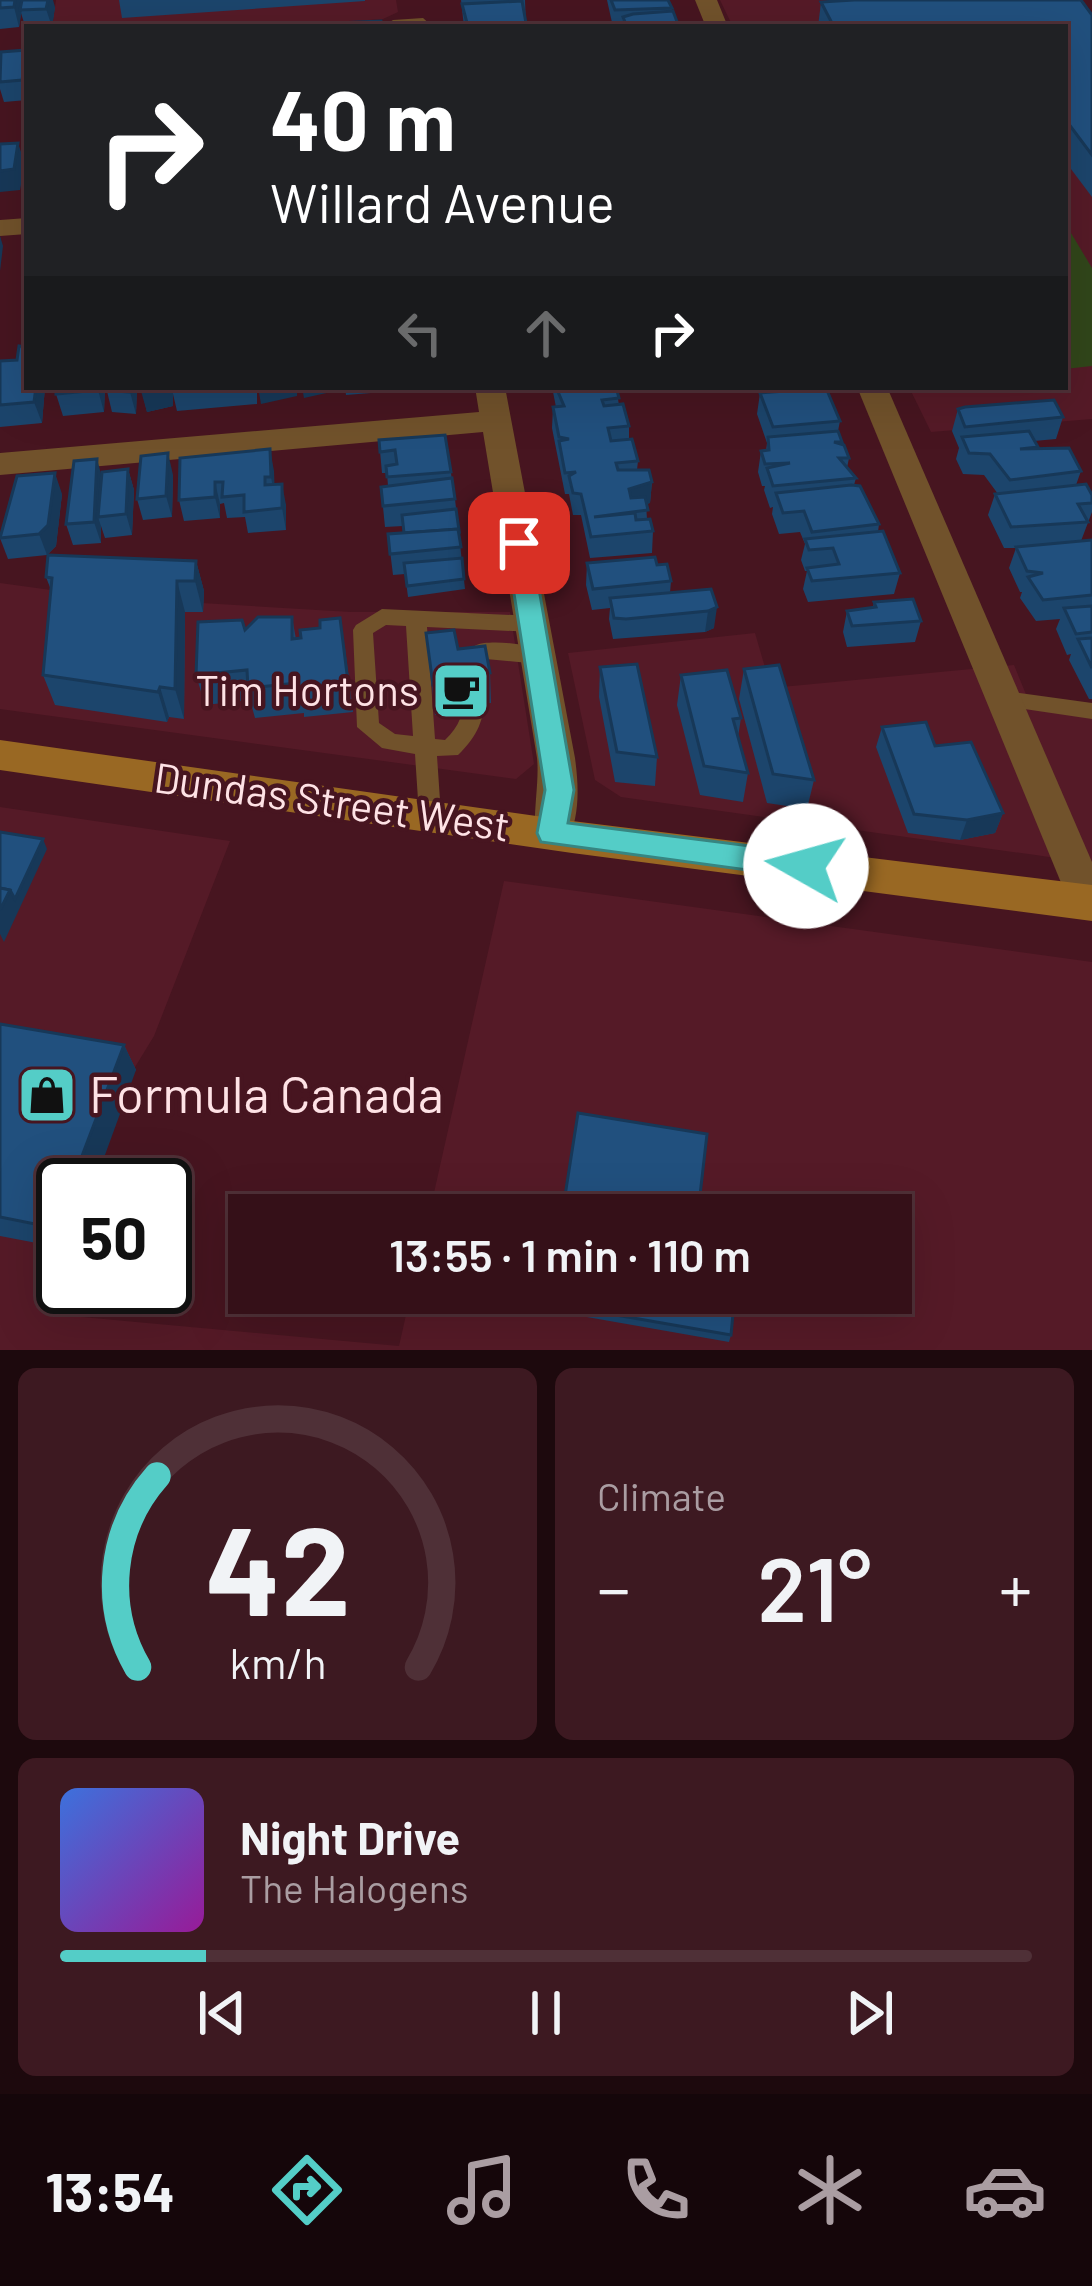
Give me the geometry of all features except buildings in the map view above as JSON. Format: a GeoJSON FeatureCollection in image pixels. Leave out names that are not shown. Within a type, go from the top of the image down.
{"type":"FeatureCollection","features":[{"type":"Feature","properties":{"kind":"main road","name":"Dundas Street West"},"geometry":{"type":"LineString","coordinates":[[0,754],[551,833],[1090,902]]}},
{"type":"Feature","properties":{"kind":"street"},"geometry":{"type":"LineString","coordinates":[[491,390],[560,790],[551,833]]}},
{"type":"Feature","properties":{"kind":"street"},"geometry":{"type":"LineString","coordinates":[[873,390],[1090,902]]}},
{"type":"Feature","properties":{"kind":"street"},"geometry":{"type":"LineString","coordinates":[[0,464],[496,421]]}},
{"type":"Feature","properties":{"kind":"lane"},"geometry":{"type":"LineString","coordinates":[[382,617],[537,640],[483,651],[470,659],[477,714],[472,730],[450,749],[390,742],[368,727],[363,630],[382,617]]}},
{"type":"Feature","properties":{"kind":"lane"},"geometry":{"type":"LineString","coordinates":[[416,621],[430,815]]}},
{"type":"Feature","properties":{"kind":"lane"},"geometry":{"type":"LineString","coordinates":[[1006,699],[1092,711]]}},
{"type":"Feature","properties":{"kind":"shaded area"},"geometry":{"type":"Polygon","coordinates":[[[56,0],[396,0],[398,12],[383,19],[310,24],[52,24],[56,0]]]}},
{"type":"Feature","properties":{"kind":"shaded area"},"geometry":{"type":"Polygon","coordinates":[[[720,0],[1082,0],[1092,13],[1092,419],[931,432],[910,390],[1068,390],[1068,24],[732,24],[720,0]]]}},
{"type":"Feature","properties":{"kind":"shaded area"},"geometry":{"type":"Polygon","coordinates":[[[0,583],[102,597],[351,612],[510,612],[534,764],[516,779],[0,709],[0,583]]]}},
{"type":"Feature","properties":{"kind":"shaded area"},"geometry":{"type":"Polygon","coordinates":[[[755,633],[771,688],[1014,665],[1032,709],[1092,718],[1092,863],[621,797],[595,780],[568,653],[755,633]]]}},
{"type":"Feature","properties":{"kind":"shaded area"},"geometry":{"type":"Polygon","coordinates":[[[0,807],[230,841],[154,1036],[79,1158],[36,1158],[36,1314],[399,1346],[406,1314],[912,1314],[912,1194],[434,1194],[504,881],[1092,962],[1092,1350],[0,1350],[0,807]]]}},
{"type":"Feature","properties":{"kind":"green space"},"geometry":{"type":"Polygon","coordinates":[[[1068,228],[1092,268],[1092,366],[1068,369],[1068,228]]]}},
{"type":"Feature","properties":{"kind":"place","name":"Tim Hortons"},"geometry":{"type":"Point","coordinates":[461,691]}},
{"type":"Feature","properties":{"kind":"place","name":"Formula Canada"},"geometry":{"type":"Point","coordinates":[47,1095]}},
{"type":"Feature","properties":{"kind":"route"},"geometry":{"type":"LineString","coordinates":[[519,543],[560,790],[551,833],[806,866]]}}]}
